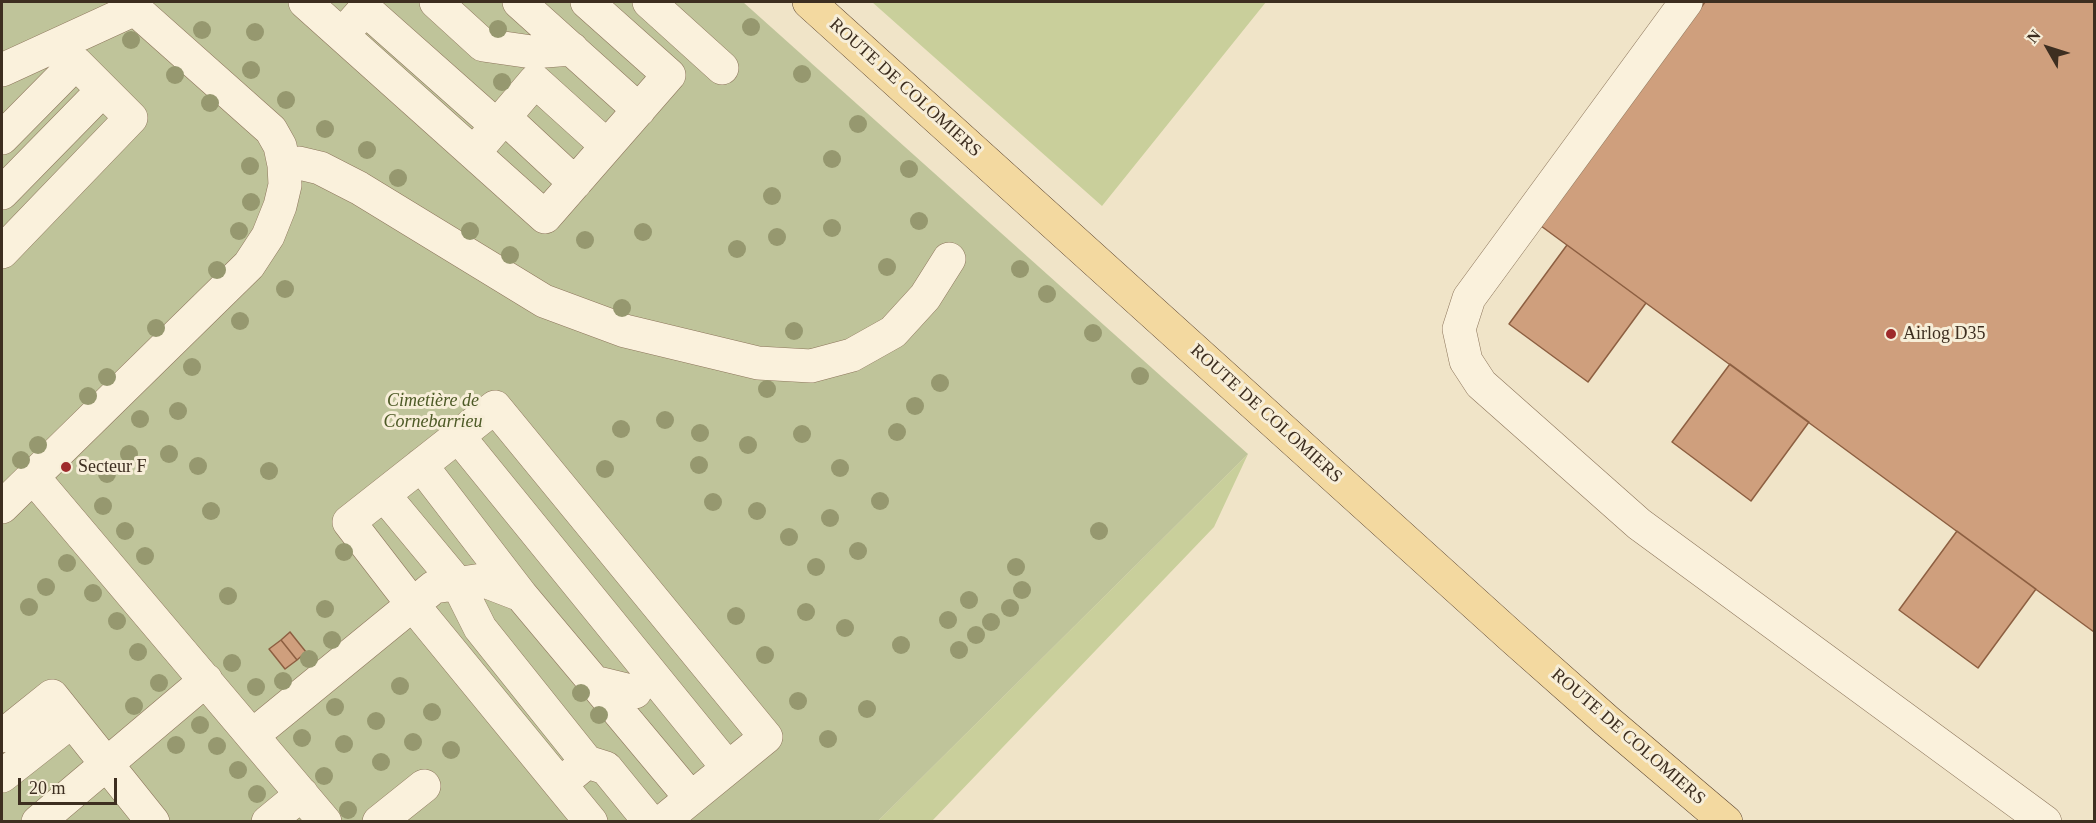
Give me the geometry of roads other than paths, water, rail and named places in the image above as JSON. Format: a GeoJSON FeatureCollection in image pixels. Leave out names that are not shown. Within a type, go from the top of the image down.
{"type":"FeatureCollection","features":[{"type":"Feature","properties":{"kind":"main road","name":"ROUTE DE COLOMIERS"},"geometry":{"type":"LineString","coordinates":[[809,2],[1521,644],[1726,822]]}},
{"type":"Feature","properties":{"kind":"lane"},"geometry":{"type":"LineString","coordinates":[[305,2],[545,217],[669,75],[587,2]]}},
{"type":"Feature","properties":{"kind":"lane"},"geometry":{"type":"LineString","coordinates":[[436,2],[483,45],[534,67],[608,146]]}},
{"type":"Feature","properties":{"kind":"lane"},"geometry":{"type":"LineString","coordinates":[[649,2],[722,68]]}},
{"type":"Feature","properties":{"kind":"lane"},"geometry":{"type":"LineString","coordinates":[[1686,2],[1469,298],[1459,329],[1466,361],[1481,384],[1639,524],[2045,822]]}},
{"type":"Feature","properties":{"kind":"lane"},"geometry":{"type":"LineString","coordinates":[[522,4],[534,67]]}},
{"type":"Feature","properties":{"kind":"lane"},"geometry":{"type":"LineString","coordinates":[[522,4],[639,110]]}},
{"type":"Feature","properties":{"kind":"lane"},"geometry":{"type":"LineString","coordinates":[[2,70],[131,5],[271,130],[280,146],[285,185],[280,206],[268,236],[249,265],[2,507]]}},
{"type":"Feature","properties":{"kind":"lane"},"geometry":{"type":"LineString","coordinates":[[342,35],[367,5],[575,183]]}},
{"type":"Feature","properties":{"kind":"lane"},"geometry":{"type":"LineString","coordinates":[[474,153],[501,122],[534,67],[572,49]]}},
{"type":"Feature","properties":{"kind":"lane"},"geometry":{"type":"LineString","coordinates":[[2,138],[76,63],[131,118],[2,252]]}},
{"type":"Feature","properties":{"kind":"lane"},"geometry":{"type":"LineString","coordinates":[[2,193],[103,90]]}},
{"type":"Feature","properties":{"kind":"lane"},"geometry":{"type":"LineString","coordinates":[[284,165],[300,163],[320,168],[544,301],[625,331],[758,363],[811,366],[852,355],[892,332],[925,297],[949,259]]}},
{"type":"Feature","properties":{"kind":"lane"},"geometry":{"type":"LineString","coordinates":[[591,822],[413,605],[349,522],[495,407],[766,737],[662,822]]}},
{"type":"Feature","properties":{"kind":"lane"},"geometry":{"type":"LineString","coordinates":[[458,436],[728,768]]}},
{"type":"Feature","properties":{"kind":"lane"},"geometry":{"type":"LineString","coordinates":[[421,465],[521,596],[691,798]]}},
{"type":"Feature","properties":{"kind":"lane"},"geometry":{"type":"LineString","coordinates":[[33,477],[325,822]]}},
{"type":"Feature","properties":{"kind":"lane"},"geometry":{"type":"LineString","coordinates":[[384,495],[458,584],[480,628],[587,762],[606,768],[650,822]]}},
{"type":"Feature","properties":{"kind":"lane"},"geometry":{"type":"LineString","coordinates":[[253,735],[434,587],[482,580],[521,596]]}},
{"type":"Feature","properties":{"kind":"lane"},"geometry":{"type":"LineString","coordinates":[[38,822],[206,680]]}},
{"type":"Feature","properties":{"kind":"lane"},"geometry":{"type":"LineString","coordinates":[[594,682],[635,692]]}},
{"type":"Feature","properties":{"kind":"lane"},"geometry":{"type":"LineString","coordinates":[[2,736],[52,696],[107,764],[138,816]]}},
{"type":"Feature","properties":{"kind":"lane"},"geometry":{"type":"LineString","coordinates":[[2,776],[72,721]]}},
{"type":"Feature","properties":{"kind":"lane"},"geometry":{"type":"LineString","coordinates":[[560,784],[587,762]]}},
{"type":"Feature","properties":{"kind":"lane"},"geometry":{"type":"LineString","coordinates":[[380,822],[424,786]]}},
{"type":"Feature","properties":{"kind":"lane"},"geometry":{"type":"LineString","coordinates":[[268,822],[302,794]]}},
{"type":"Feature","properties":{"kind":"place","name":"Airlog D35"},"geometry":{"type":"Point","coordinates":[1891,334]}},
{"type":"Feature","properties":{"kind":"place","name":"Secteur F"},"geometry":{"type":"Point","coordinates":[66,467]}},
{"type":"Feature","properties":{"kind":"park label","name":"Cimetière de Cornebarrieu"},"geometry":{"type":"Point","coordinates":[433,411]}}]}
